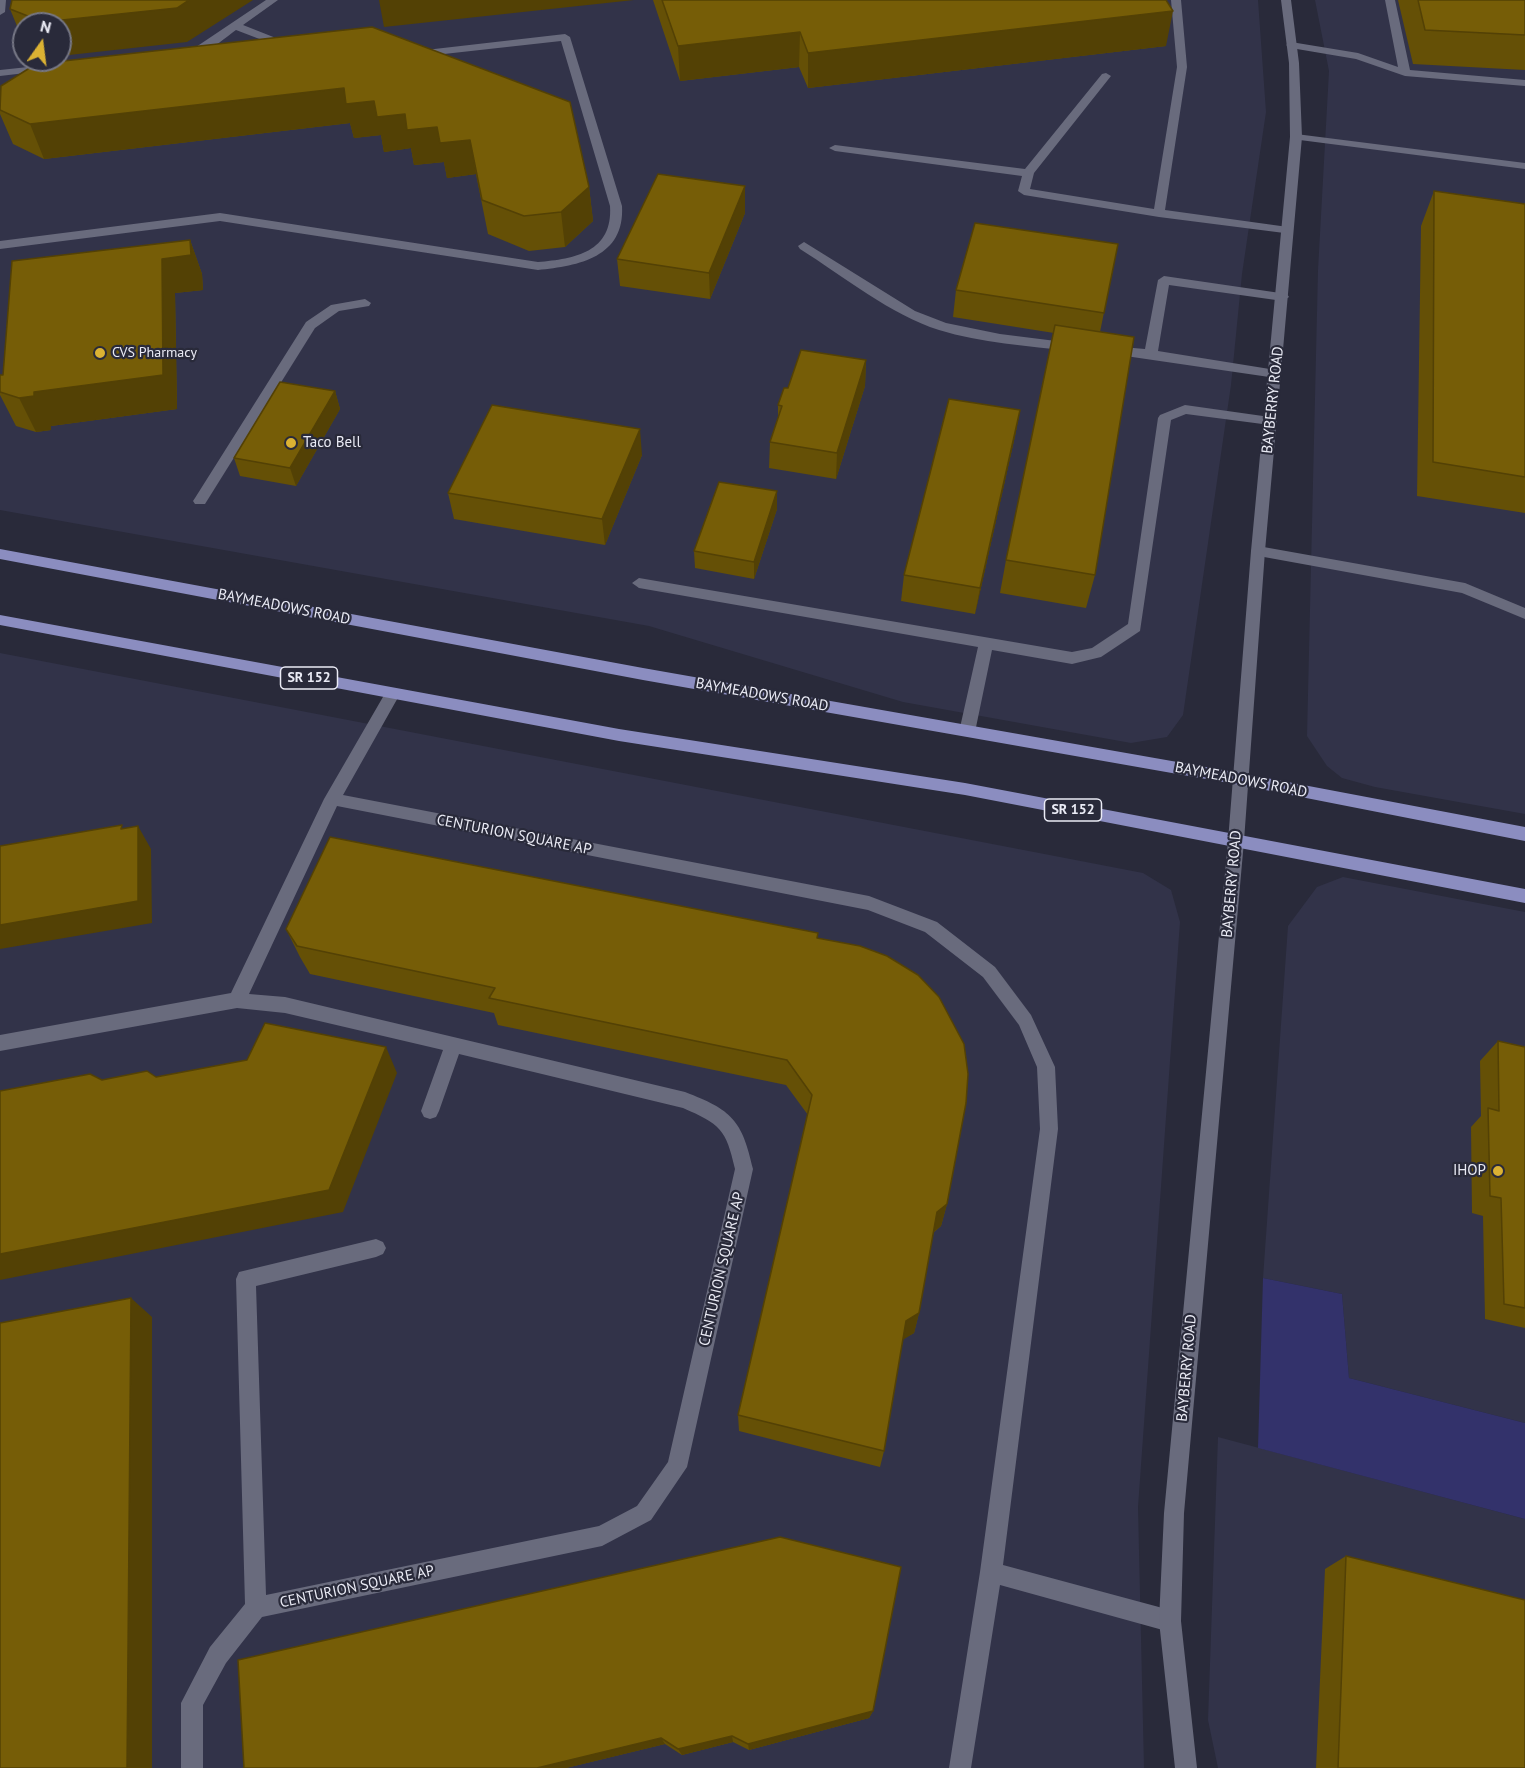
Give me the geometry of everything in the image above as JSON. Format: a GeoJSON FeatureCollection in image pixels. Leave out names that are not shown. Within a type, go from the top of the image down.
{"type":"FeatureCollection","features":[{"type":"Feature","properties":{"kind":"main road","name":"BAYMEADOWS ROAD"},"geometry":{"type":"LineString","coordinates":[[0,554],[643,674],[1240,779],[1525,834]]}},
{"type":"Feature","properties":{"kind":"main road","name":"SR 152"},"geometry":{"type":"LineString","coordinates":[[0,620],[619,735],[965,789],[1525,896]]}},
{"type":"Feature","properties":{"kind":"street"},"geometry":{"type":"LineString","coordinates":[[0,12],[1,0]]}},
{"type":"Feature","properties":{"kind":"street"},"geometry":{"type":"LineString","coordinates":[[173,55],[196,52],[273,0]]}},
{"type":"Feature","properties":{"kind":"street"},"geometry":{"type":"LineString","coordinates":[[1159,213],[1182,67],[1176,0]]}},
{"type":"Feature","properties":{"kind":"street","name":"BAYBERRY ROAD"},"geometry":{"type":"LineString","coordinates":[[1186,1768],[1170,1621],[1174,1513],[1236,841],[1258,551],[1296,137],[1292,45],[1286,0]]}},
{"type":"Feature","properties":{"kind":"street"},"geometry":{"type":"LineString","coordinates":[[1390,0],[1405,74]]}},
{"type":"Feature","properties":{"kind":"street"},"geometry":{"type":"LineString","coordinates":[[235,27],[298,50]]}},
{"type":"Feature","properties":{"kind":"street"},"geometry":{"type":"LineString","coordinates":[[0,245],[220,217],[538,266],[574,261],[591,255],[608,241],[616,224],[616,206],[564,37],[406,55]]}},
{"type":"Feature","properties":{"kind":"street"},"geometry":{"type":"LineString","coordinates":[[1292,45],[1358,56],[1405,74],[1525,83]]}},
{"type":"Feature","properties":{"kind":"street"},"geometry":{"type":"LineString","coordinates":[[1106,76],[1028,174],[1024,191],[1288,231]]}},
{"type":"Feature","properties":{"kind":"street"},"geometry":{"type":"LineString","coordinates":[[1296,137],[1525,166]]}},
{"type":"Feature","properties":{"kind":"street"},"geometry":{"type":"LineString","coordinates":[[835,148],[1028,174]]}},
{"type":"Feature","properties":{"kind":"street"},"geometry":{"type":"LineString","coordinates":[[804,246],[911,314],[944,327],[1000,338],[1150,354],[1276,374]]}},
{"type":"Feature","properties":{"kind":"street"},"geometry":{"type":"LineString","coordinates":[[1150,354],[1164,280],[1283,297]]}},
{"type":"Feature","properties":{"kind":"street"},"geometry":{"type":"LineString","coordinates":[[200,501],[310,326],[335,308],[365,303]]}},
{"type":"Feature","properties":{"kind":"street"},"geometry":{"type":"LineString","coordinates":[[639,583],[1072,658],[1096,653],[1135,627],[1165,418],[1185,410],[1270,421]]}},
{"type":"Feature","properties":{"kind":"street"},"geometry":{"type":"LineString","coordinates":[[1258,551],[1465,588],[1525,614]]}},
{"type":"Feature","properties":{"kind":"street"},"geometry":{"type":"LineString","coordinates":[[967,732],[986,643]]}},
{"type":"Feature","properties":{"kind":"street"},"geometry":{"type":"LineString","coordinates":[[237,1000],[332,800],[392,694]]}},
{"type":"Feature","properties":{"kind":"street","name":"CENTURION SQUARE AP"},"geometry":{"type":"LineString","coordinates":[[332,800],[868,903],[931,927],[990,972],[1025,1020],[1046,1067],[1049,1129],[991,1572],[960,1768]]}},
{"type":"Feature","properties":{"kind":"street","name":"CENTURION SQUARE AP"},"geometry":{"type":"LineString","coordinates":[[0,1043],[237,1000],[285,1005],[685,1100],[722,1116],[738,1138],[744,1169],[677,1467],[644,1513],[602,1536],[256,1608]]}},
{"type":"Feature","properties":{"kind":"street"},"geometry":{"type":"LineString","coordinates":[[430,1112],[453,1046]]}},
{"type":"Feature","properties":{"kind":"street"},"geometry":{"type":"LineString","coordinates":[[192,1768],[192,1703],[218,1655],[256,1608],[246,1279],[376,1248]]}},
{"type":"Feature","properties":{"kind":"street"},"geometry":{"type":"LineString","coordinates":[[991,1572],[1170,1621]]}},
{"type":"Feature","properties":{"kind":"shaded area"},"geometry":{"type":"Polygon","coordinates":[[[0,0],[1258,0],[1266,112],[1242,274],[1231,385],[1183,715],[1167,737],[1131,743],[903,702],[649,626],[0,510],[0,0]]]}},
{"type":"Feature","properties":{"kind":"shaded area"},"geometry":{"type":"Polygon","coordinates":[[[1315,0],[1525,0],[1525,814],[1375,787],[1342,778],[1327,766],[1307,736],[1318,270],[1329,71],[1315,0]]]}},
{"type":"Feature","properties":{"kind":"shaded area"},"geometry":{"type":"Polygon","coordinates":[[[0,653],[1143,873],[1171,890],[1180,922],[1138,1507],[1144,1768],[0,1768],[0,653]]]}},
{"type":"Feature","properties":{"kind":"shaded area"},"geometry":{"type":"Polygon","coordinates":[[[1343,877],[1525,912],[1525,1423],[1349,1378],[1342,1294],[1263,1278],[1288,926],[1317,887],[1343,877]]]}},
{"type":"Feature","properties":{"kind":"shaded area"},"geometry":{"type":"Polygon","coordinates":[[[1263,1278],[1342,1294],[1349,1378],[1525,1423],[1525,1519],[1258,1448],[1263,1278]]]}},
{"type":"Feature","properties":{"kind":"shaded area"},"geometry":{"type":"Polygon","coordinates":[[[1218,1437],[1525,1519],[1525,1768],[1218,1768],[1208,1720],[1218,1437]]]}},
{"type":"Feature","properties":{"kind":"building"},"geometry":{"type":"Polygon","coordinates":[[[12,0],[189,0],[177,8],[72,19],[72,12],[18,12],[10,9],[12,0]]]}},
{"type":"Feature","properties":{"kind":"building"},"geometry":{"type":"Polygon","coordinates":[[[662,0],[1166,0],[1173,11],[808,53],[800,32],[678,46],[662,0]]]}},
{"type":"Feature","properties":{"kind":"building"},"geometry":{"type":"Polygon","coordinates":[[[1418,0],[1525,0],[1525,35],[1425,30],[1418,0]]]}},
{"type":"Feature","properties":{"kind":"building"},"geometry":{"type":"Polygon","coordinates":[[[372,27],[570,102],[589,187],[561,212],[524,216],[482,200],[470,140],[440,143],[437,127],[407,130],[405,114],[377,117],[374,101],[346,104],[344,88],[30,124],[0,110],[1,86],[23,72],[72,72],[72,60],[372,27]]]}},
{"type":"Feature","properties":{"kind":"building"},"geometry":{"type":"Polygon","coordinates":[[[658,174],[745,186],[709,273],[617,259],[658,174]]]}},
{"type":"Feature","properties":{"kind":"building"},"geometry":{"type":"Polygon","coordinates":[[[1434,191],[1525,204],[1525,477],[1433,462],[1434,191]]]}},
{"type":"Feature","properties":{"kind":"building"},"geometry":{"type":"Polygon","coordinates":[[[975,223],[1118,244],[1104,313],[956,290],[975,223]]]}},
{"type":"Feature","properties":{"kind":"building","name":"CVS Pharmacy"},"geometry":{"type":"Polygon","coordinates":[[[190,240],[191,255],[162,259],[163,375],[34,392],[34,396],[19,398],[0,392],[12,261],[190,240]]]}},
{"type":"Feature","properties":{"kind":"building"},"geometry":{"type":"Polygon","coordinates":[[[1055,325],[1134,337],[1095,575],[1006,560],[1055,325]]]}},
{"type":"Feature","properties":{"kind":"building"},"geometry":{"type":"Polygon","coordinates":[[[801,350],[866,360],[837,453],[770,442],[782,406],[778,405],[784,388],[788,388],[801,350]]]}},
{"type":"Feature","properties":{"kind":"building"},"geometry":{"type":"Polygon","coordinates":[[[280,382],[335,391],[290,468],[234,458],[280,382]]]}},
{"type":"Feature","properties":{"kind":"building"},"geometry":{"type":"Polygon","coordinates":[[[949,399],[1020,410],[980,588],[904,575],[949,399]]]}},
{"type":"Feature","properties":{"kind":"building"},"geometry":{"type":"Polygon","coordinates":[[[492,405],[640,429],[602,519],[448,493],[492,405]]]}},
{"type":"Feature","properties":{"kind":"building"},"geometry":{"type":"Polygon","coordinates":[[[719,482],[777,491],[754,562],[694,551],[719,482]]]}},
{"type":"Feature","properties":{"kind":"building"},"geometry":{"type":"Polygon","coordinates":[[[122,825],[121,829],[138,826],[138,901],[0,925],[0,846],[122,825]]]}},
{"type":"Feature","properties":{"kind":"building"},"geometry":{"type":"Polygon","coordinates":[[[330,837],[818,933],[817,938],[860,946],[887,956],[918,975],[939,997],[964,1044],[968,1074],[966,1103],[947,1204],[937,1212],[919,1313],[906,1321],[884,1451],[738,1415],[812,1095],[787,1060],[489,998],[495,988],[297,946],[286,929],[330,837]]]}},
{"type":"Feature","properties":{"kind":"building"},"geometry":{"type":"Polygon","coordinates":[[[265,1023],[386,1047],[329,1190],[0,1254],[0,1091],[90,1074],[102,1080],[147,1071],[156,1077],[247,1060],[265,1023]]]}},
{"type":"Feature","properties":{"kind":"building"},"geometry":{"type":"Polygon","coordinates":[[[1498,1041],[1525,1047],[1525,1308],[1504,1304],[1501,1198],[1490,1196],[1488,1108],[1499,1111],[1498,1041]]]}},
{"type":"Feature","properties":{"kind":"building"},"geometry":{"type":"Polygon","coordinates":[[[131,1298],[127,1768],[0,1768],[0,1323],[131,1298]]]}},
{"type":"Feature","properties":{"kind":"building"},"geometry":{"type":"Polygon","coordinates":[[[780,1537],[901,1567],[873,1711],[748,1744],[732,1736],[678,1749],[661,1738],[537,1768],[244,1768],[238,1660],[780,1537]]]}},
{"type":"Feature","properties":{"kind":"building"},"geometry":{"type":"Polygon","coordinates":[[[1346,1556],[1525,1600],[1525,1768],[1338,1768],[1346,1556]]]}},
{"type":"Feature","properties":{"kind":"place","name":"CVS Pharmacy"},"geometry":{"type":"Point","coordinates":[100,353]}},
{"type":"Feature","properties":{"kind":"place","name":"Taco Bell"},"geometry":{"type":"Point","coordinates":[291,443]}},
{"type":"Feature","properties":{"kind":"place","name":"IHOP"},"geometry":{"type":"Point","coordinates":[1498,1171]}}]}
